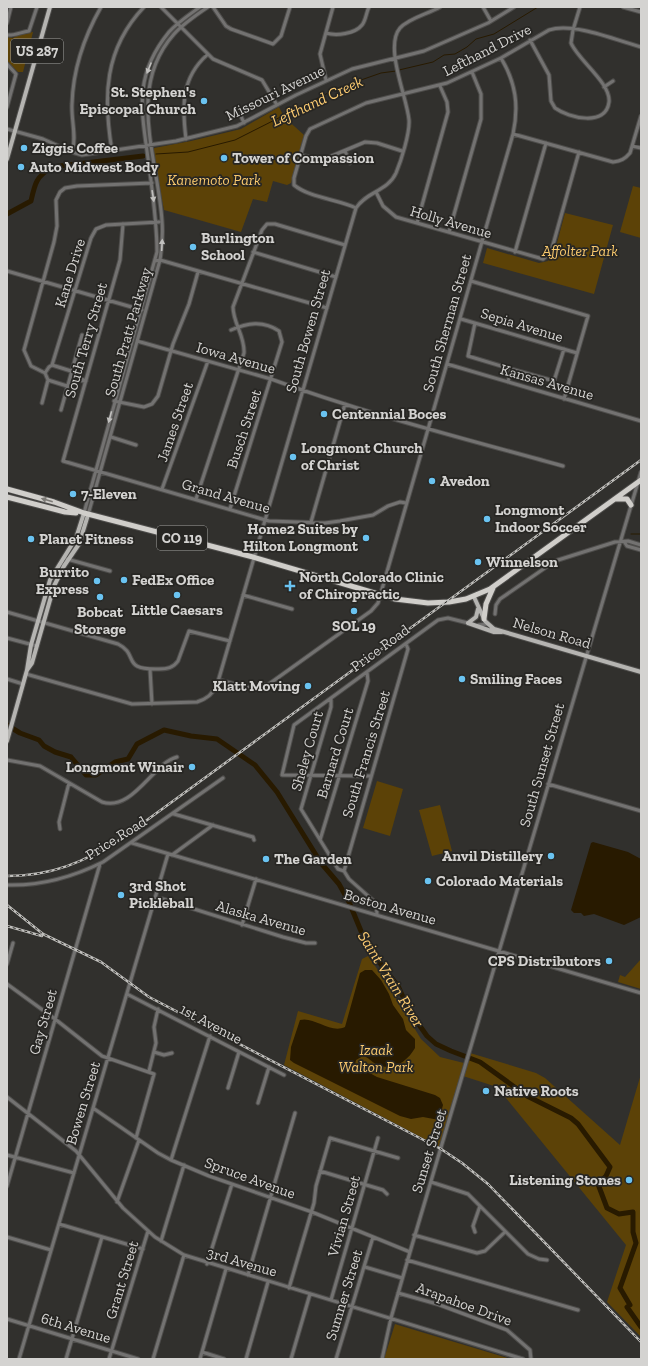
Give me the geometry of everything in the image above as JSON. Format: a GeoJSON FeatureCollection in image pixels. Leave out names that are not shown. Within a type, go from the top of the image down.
{"type":"FeatureCollection","features":[{"type":"Feature","properties":{"kind":"highway","name":"CO 119"},"geometry":{"type":"LineString","coordinates":[[7,489],[54,502],[86,514],[253,557],[380,595],[407,601],[428,603],[458,601],[474,597],[494,587],[639,482]]}},
{"type":"Feature","properties":{"kind":"highway","name":"CO 119"},"geometry":{"type":"LineString","coordinates":[[7,497],[65,512],[86,514]]}},
{"type":"Feature","properties":{"kind":"highway"},"geometry":{"type":"LineString","coordinates":[[615,499],[624,498],[629,501],[631,505]]}},
{"type":"Feature","properties":{"kind":"highway"},"geometry":{"type":"LineString","coordinates":[[484,619],[486,604],[494,587]]}},
{"type":"Feature","properties":{"kind":"main road","name":"US 287"},"geometry":{"type":"LineString","coordinates":[[7,159],[50,7]]}},
{"type":"Feature","properties":{"kind":"main road","name":"South Pratt Parkway"},"geometry":{"type":"LineString","coordinates":[[7,741],[23,684],[37,646],[50,580],[76,538],[86,514]]}},
{"type":"Feature","properties":{"kind":"main road","name":"South Pratt Parkway"},"geometry":{"type":"LineString","coordinates":[[27,672],[27,663],[31,645],[54,586],[79,544],[86,514]]}},
{"type":"Feature","properties":{"kind":"main road","name":"Nelson Road"},"geometry":{"type":"LineString","coordinates":[[474,597],[484,619],[488,624],[506,632],[641,672]]}},
{"type":"Feature","properties":{"kind":"main road"},"geometry":{"type":"LineString","coordinates":[[468,623],[476,617],[478,606]]}},
{"type":"Feature","properties":{"kind":"main road"},"geometry":{"type":"LineString","coordinates":[[468,623],[494,632],[506,632]]}},
{"type":"Feature","properties":{"kind":"street"},"geometry":{"type":"LineString","coordinates":[[7,23],[8,12],[11,7]]}},
{"type":"Feature","properties":{"kind":"street"},"geometry":{"type":"LineString","coordinates":[[7,34],[13,36],[20,32],[29,32],[38,7]]}},
{"type":"Feature","properties":{"kind":"street"},"geometry":{"type":"LineString","coordinates":[[72,152],[75,141],[72,105],[77,64],[86,35],[101,7]]}},
{"type":"Feature","properties":{"kind":"street"},"geometry":{"type":"LineString","coordinates":[[112,151],[106,106],[110,70],[124,35],[144,7]]}},
{"type":"Feature","properties":{"kind":"street"},"geometry":{"type":"LineString","coordinates":[[161,7],[207,55],[262,80],[277,105]]}},
{"type":"Feature","properties":{"kind":"street","name":"South Pratt Parkway"},"geometry":{"type":"LineString","coordinates":[[86,514],[114,401],[142,310],[157,252],[157,222],[141,102],[145,79],[153,56],[177,24],[200,7]]}},
{"type":"Feature","properties":{"kind":"street","name":"South Pratt Parkway"},"geometry":{"type":"LineString","coordinates":[[86,514],[101,472],[160,260],[162,222],[147,108],[150,80],[164,47],[181,28],[208,7]]}},
{"type":"Feature","properties":{"kind":"street"},"geometry":{"type":"LineString","coordinates":[[213,7],[231,29],[269,44],[279,40],[290,7]]}},
{"type":"Feature","properties":{"kind":"street"},"geometry":{"type":"LineString","coordinates":[[326,80],[320,54],[333,7]]}},
{"type":"Feature","properties":{"kind":"street"},"geometry":{"type":"LineString","coordinates":[[326,33],[336,35],[359,28],[364,21],[369,7]]}},
{"type":"Feature","properties":{"kind":"street"},"geometry":{"type":"LineString","coordinates":[[356,208],[364,199],[392,181],[402,151],[409,120],[396,58],[394,44],[395,36],[400,27],[440,7]]}},
{"type":"Feature","properties":{"kind":"street"},"geometry":{"type":"LineString","coordinates":[[483,7],[491,21]]}},
{"type":"Feature","properties":{"kind":"street","name":"Missouri Avenue"},"geometry":{"type":"LineString","coordinates":[[7,129],[50,142],[82,155],[186,139],[221,131],[244,123],[326,80],[361,66],[424,51],[491,21],[514,7]]}},
{"type":"Feature","properties":{"kind":"street"},"geometry":{"type":"LineString","coordinates":[[530,40],[549,75],[550,101],[559,111],[586,118],[597,117],[605,111],[609,101],[608,92],[571,43],[573,28],[580,7]]}},
{"type":"Feature","properties":{"kind":"street"},"geometry":{"type":"LineString","coordinates":[[623,7],[638,9],[641,12]]}},
{"type":"Feature","properties":{"kind":"street","name":"Lefthand Drive"},"geometry":{"type":"LineString","coordinates":[[356,208],[294,186],[294,178],[307,132],[310,129],[366,104],[440,86],[501,58],[530,40],[556,27],[573,28],[641,47]]}},
{"type":"Feature","properties":{"kind":"street"},"geometry":{"type":"LineString","coordinates":[[186,139],[183,116],[184,95],[194,70],[207,55]]}},
{"type":"Feature","properties":{"kind":"street","name":"South Sherman Street"},"geometry":{"type":"LineString","coordinates":[[219,680],[250,688],[269,684],[371,611],[378,603],[472,281],[513,134],[517,111],[516,94],[511,77],[501,58]]}},
{"type":"Feature","properties":{"kind":"street"},"geometry":{"type":"LineString","coordinates":[[7,64],[16,74],[7,107]]}},
{"type":"Feature","properties":{"kind":"street"},"geometry":{"type":"LineString","coordinates":[[449,232],[482,119],[481,94],[472,72]]}},
{"type":"Feature","properties":{"kind":"street"},"geometry":{"type":"LineString","coordinates":[[604,87],[613,81]]}},
{"type":"Feature","properties":{"kind":"street"},"geometry":{"type":"LineString","coordinates":[[417,223],[448,112],[447,102],[440,86]]}},
{"type":"Feature","properties":{"kind":"street"},"geometry":{"type":"LineString","coordinates":[[240,114],[244,123]]}},
{"type":"Feature","properties":{"kind":"street"},"geometry":{"type":"LineString","coordinates":[[513,134],[613,162],[623,160],[630,153],[641,116]]}},
{"type":"Feature","properties":{"kind":"street"},"geometry":{"type":"LineString","coordinates":[[301,155],[322,160],[365,142],[402,151]]}},
{"type":"Feature","properties":{"kind":"street"},"geometry":{"type":"LineString","coordinates":[[515,252],[546,143]]}},
{"type":"Feature","properties":{"kind":"street"},"geometry":{"type":"LineString","coordinates":[[632,146],[641,148]]}},
{"type":"Feature","properties":{"kind":"street"},"geometry":{"type":"LineString","coordinates":[[345,151],[350,164]]}},
{"type":"Feature","properties":{"kind":"street","name":"Holly Avenue"},"geometry":{"type":"LineString","coordinates":[[376,192],[382,206],[391,214],[417,223],[543,259],[551,252],[579,152]]}},
{"type":"Feature","properties":{"kind":"street"},"geometry":{"type":"LineString","coordinates":[[42,403],[48,380],[45,373],[32,366],[24,350],[56,233],[56,200],[60,192],[65,188],[77,186],[156,183]]}},
{"type":"Feature","properties":{"kind":"street","name":"South Bowen Street"},"geometry":{"type":"LineString","coordinates":[[152,704],[197,702],[207,698],[213,692],[219,680],[253,557],[356,208]]}},
{"type":"Feature","properties":{"kind":"street","name":"Kane Drive"},"geometry":{"type":"LineString","coordinates":[[45,373],[52,365],[94,232],[106,225],[162,222]]}},
{"type":"Feature","properties":{"kind":"street"},"geometry":{"type":"LineString","coordinates":[[196,499],[239,370],[244,346],[237,327],[233,307],[262,230],[267,224],[271,223],[345,245]]}},
{"type":"Feature","properties":{"kind":"street","name":"South Terry Street"},"geometry":{"type":"LineString","coordinates":[[63,461],[122,252],[123,224]]}},
{"type":"Feature","properties":{"kind":"street"},"geometry":{"type":"LineString","coordinates":[[253,252],[336,277]]}},
{"type":"Feature","properties":{"kind":"street"},"geometry":{"type":"LineString","coordinates":[[155,261],[160,260],[327,308]]}},
{"type":"Feature","properties":{"kind":"street"},"geometry":{"type":"LineString","coordinates":[[7,271],[147,311]]}},
{"type":"Feature","properties":{"kind":"street"},"geometry":{"type":"LineString","coordinates":[[114,401],[140,407],[152,404],[160,391],[171,350],[189,304],[198,272]]}},
{"type":"Feature","properties":{"kind":"street"},"geometry":{"type":"LineString","coordinates":[[472,281],[588,316],[564,399]]}},
{"type":"Feature","properties":{"kind":"street","name":"Sepia Avenue"},"geometry":{"type":"LineString","coordinates":[[461,319],[577,353]]}},
{"type":"Feature","properties":{"kind":"street"},"geometry":{"type":"LineString","coordinates":[[475,323],[468,356],[554,381],[564,349]]}},
{"type":"Feature","properties":{"kind":"street","name":"Busch Street"},"geometry":{"type":"LineString","coordinates":[[230,509],[282,342],[281,334],[275,329],[259,324],[247,324],[237,327]]}},
{"type":"Feature","properties":{"kind":"street"},"geometry":{"type":"LineString","coordinates":[[231,330],[237,327]]}},
{"type":"Feature","properties":{"kind":"street","name":"South Terry Street"},"geometry":{"type":"LineString","coordinates":[[61,410],[82,335]]}},
{"type":"Feature","properties":{"kind":"street","name":"Iowa Avenue"},"geometry":{"type":"LineString","coordinates":[[133,340],[271,379],[302,391],[345,404],[563,466]]}},
{"type":"Feature","properties":{"kind":"street","name":"James Street"},"geometry":{"type":"LineString","coordinates":[[162,489],[208,361]]}},
{"type":"Feature","properties":{"kind":"street","name":"Kansas Avenue"},"geometry":{"type":"LineString","coordinates":[[447,364],[641,421]]}},
{"type":"Feature","properties":{"kind":"street"},"geometry":{"type":"LineString","coordinates":[[52,365],[71,371]]}},
{"type":"Feature","properties":{"kind":"street"},"geometry":{"type":"LineString","coordinates":[[508,382],[512,368]]}},
{"type":"Feature","properties":{"kind":"street"},"geometry":{"type":"LineString","coordinates":[[71,377],[86,381]]}},
{"type":"Feature","properties":{"kind":"street"},"geometry":{"type":"LineString","coordinates":[[48,380],[67,386]]}},
{"type":"Feature","properties":{"kind":"street"},"geometry":{"type":"LineString","coordinates":[[311,522],[345,404]]}},
{"type":"Feature","properties":{"kind":"street"},"geometry":{"type":"LineString","coordinates":[[105,436],[136,445]]}},
{"type":"Feature","properties":{"kind":"street","name":"Grand Avenue"},"geometry":{"type":"LineString","coordinates":[[63,461],[265,519],[324,523],[373,515],[388,506],[400,502],[406,503]]}},
{"type":"Feature","properties":{"kind":"street","name":"South Sunset Street"},"geometry":{"type":"LineString","coordinates":[[500,950],[641,472]]}},
{"type":"Feature","properties":{"kind":"street"},"geometry":{"type":"LineString","coordinates":[[495,614],[496,605],[500,599],[548,564],[603,545],[620,542],[641,544]]}},
{"type":"Feature","properties":{"kind":"street"},"geometry":{"type":"LineString","coordinates":[[624,543],[627,546],[641,550]]}},
{"type":"Feature","properties":{"kind":"street"},"geometry":{"type":"LineString","coordinates":[[63,558],[110,571]]}},
{"type":"Feature","properties":{"kind":"street"},"geometry":{"type":"LineString","coordinates":[[243,595],[292,609]]}},
{"type":"Feature","properties":{"kind":"street"},"geometry":{"type":"LineString","coordinates":[[7,612],[118,644],[124,649],[137,667],[150,670],[167,669],[175,665],[178,662],[189,631],[230,641]]}},
{"type":"Feature","properties":{"kind":"street","name":"Price Road"},"geometry":{"type":"LineString","coordinates":[[310,776],[282,775],[294,725],[440,619],[448,618],[480,626],[488,624]]}},
{"type":"Feature","properties":{"kind":"street"},"geometry":{"type":"LineString","coordinates":[[7,638],[37,646]]}},
{"type":"Feature","properties":{"kind":"street","name":"South Francis Street"},"geometry":{"type":"LineString","coordinates":[[344,871],[370,776],[408,649],[406,644]]}},
{"type":"Feature","properties":{"kind":"street"},"geometry":{"type":"LineString","coordinates":[[27,672],[132,704],[152,704],[150,670]]}},
{"type":"Feature","properties":{"kind":"street","name":"Barnard Court"},"geometry":{"type":"LineString","coordinates":[[320,840],[368,681],[367,672]]}},
{"type":"Feature","properties":{"kind":"street"},"geometry":{"type":"LineString","coordinates":[[7,679],[23,684]]}},
{"type":"Feature","properties":{"kind":"street","name":"Sheley Court"},"geometry":{"type":"LineString","coordinates":[[320,840],[301,809],[331,707],[331,698]]}},
{"type":"Feature","properties":{"kind":"street"},"geometry":{"type":"LineString","coordinates":[[7,760],[40,766],[102,802],[116,803],[147,783],[168,761],[177,757]]}},
{"type":"Feature","properties":{"kind":"street"},"geometry":{"type":"LineString","coordinates":[[310,776],[370,776]]}},
{"type":"Feature","properties":{"kind":"street","name":"Price Road"},"geometry":{"type":"LineString","coordinates":[[7,885],[51,881],[84,871],[100,864],[174,814],[223,778]]}},
{"type":"Feature","properties":{"kind":"street"},"geometry":{"type":"LineString","coordinates":[[60,829],[59,822],[69,783]]}},
{"type":"Feature","properties":{"kind":"street"},"geometry":{"type":"LineString","coordinates":[[548,784],[641,812]]}},
{"type":"Feature","properties":{"kind":"street"},"geometry":{"type":"LineString","coordinates":[[174,814],[253,837],[254,840]]}},
{"type":"Feature","properties":{"kind":"street"},"geometry":{"type":"LineString","coordinates":[[170,854],[213,825]]}},
{"type":"Feature","properties":{"kind":"street"},"geometry":{"type":"LineString","coordinates":[[320,840],[338,869],[344,871],[349,879],[376,903],[377,914]]}},
{"type":"Feature","properties":{"kind":"street","name":"Boston Avenue"},"geometry":{"type":"LineString","coordinates":[[132,843],[500,950],[641,993]]}},
{"type":"Feature","properties":{"kind":"street","name":"Bowen Street"},"geometry":{"type":"LineString","coordinates":[[19,1359],[79,1154],[170,854]]}},
{"type":"Feature","properties":{"kind":"street","name":"Gay Street"},"geometry":{"type":"LineString","coordinates":[[7,1186],[100,864]]}},
{"type":"Feature","properties":{"kind":"street"},"geometry":{"type":"LineString","coordinates":[[242,925],[256,879]]}},
{"type":"Feature","properties":{"kind":"street","name":"Alaska Avenue"},"geometry":{"type":"LineString","coordinates":[[156,897],[242,925],[306,943],[315,944]]}},
{"type":"Feature","properties":{"kind":"street"},"geometry":{"type":"LineString","coordinates":[[7,964],[13,942]]}},
{"type":"Feature","properties":{"kind":"street","name":"Sunset Street"},"geometry":{"type":"LineString","coordinates":[[382,1359],[391,1318],[414,1235],[464,1074],[500,950]]}},
{"type":"Feature","properties":{"kind":"street"},"geometry":{"type":"LineString","coordinates":[[7,984],[108,1059],[153,1072],[155,1076],[117,1202]]}},
{"type":"Feature","properties":{"kind":"street","name":"1st Avenue"},"geometry":{"type":"LineString","coordinates":[[127,994],[284,1075]]}},
{"type":"Feature","properties":{"kind":"street"},"geometry":{"type":"LineString","coordinates":[[148,1071],[154,1052],[156,1038],[154,1022],[158,1009]]}},
{"type":"Feature","properties":{"kind":"street"},"geometry":{"type":"LineString","coordinates":[[172,1160],[210,1036]]}},
{"type":"Feature","properties":{"kind":"street"},"geometry":{"type":"LineString","coordinates":[[154,1052],[164,1055],[172,1053]]}},
{"type":"Feature","properties":{"kind":"street"},"geometry":{"type":"LineString","coordinates":[[228,1088],[239,1052]]}},
{"type":"Feature","properties":{"kind":"street"},"geometry":{"type":"LineString","coordinates":[[258,1103],[269,1067]]}},
{"type":"Feature","properties":{"kind":"street","name":"3rd Avenue"},"geometry":{"type":"LineString","coordinates":[[7,1097],[79,1154],[117,1202],[148,1231],[184,1255],[207,1264],[391,1318],[522,1359]]}},
{"type":"Feature","properties":{"kind":"street","name":"Spruce Avenue"},"geometry":{"type":"LineString","coordinates":[[93,1108],[158,1153],[184,1166],[312,1212],[410,1252]]}},
{"type":"Feature","properties":{"kind":"street"},"geometry":{"type":"LineString","coordinates":[[248,1275],[295,1113]]}},
{"type":"Feature","properties":{"kind":"street"},"geometry":{"type":"LineString","coordinates":[[289,1288],[312,1212],[320,1171],[330,1138],[398,1158]]}},
{"type":"Feature","properties":{"kind":"street","name":"Vivian Street"},"geometry":{"type":"LineString","coordinates":[[331,1300],[378,1138]]}},
{"type":"Feature","properties":{"kind":"street"},"geometry":{"type":"LineString","coordinates":[[7,1155],[74,1174]]}},
{"type":"Feature","properties":{"kind":"street","name":"Grant Street"},"geometry":{"type":"LineString","coordinates":[[161,1241],[184,1166]]}},
{"type":"Feature","properties":{"kind":"street"},"geometry":{"type":"LineString","coordinates":[[320,1171],[383,1190],[387,1194]]}},
{"type":"Feature","properties":{"kind":"street"},"geometry":{"type":"LineString","coordinates":[[431,1182],[465,1192],[532,1257],[547,1260]]}},
{"type":"Feature","properties":{"kind":"street"},"geometry":{"type":"LineString","coordinates":[[207,1264],[232,1184]]}},
{"type":"Feature","properties":{"kind":"street"},"geometry":{"type":"LineString","coordinates":[[475,1232],[474,1226],[480,1206]]}},
{"type":"Feature","properties":{"kind":"street"},"geometry":{"type":"LineString","coordinates":[[59,1224],[142,1249]]}},
{"type":"Feature","properties":{"kind":"street","name":"Grant Street"},"geometry":{"type":"LineString","coordinates":[[109,1359],[148,1231]]}},
{"type":"Feature","properties":{"kind":"street"},"geometry":{"type":"LineString","coordinates":[[414,1235],[477,1253],[484,1252],[505,1232]]}},
{"type":"Feature","properties":{"kind":"street"},"geometry":{"type":"LineString","coordinates":[[7,1237],[51,1250]]}},
{"type":"Feature","properties":{"kind":"street"},"geometry":{"type":"LineString","coordinates":[[66,1359],[102,1237]]}},
{"type":"Feature","properties":{"kind":"street","name":"Sumner Street"},"geometry":{"type":"LineString","coordinates":[[336,1359],[373,1237]]}},
{"type":"Feature","properties":{"kind":"street"},"geometry":{"type":"LineString","coordinates":[[514,1248],[518,1244]]}},
{"type":"Feature","properties":{"kind":"street"},"geometry":{"type":"LineString","coordinates":[[153,1359],[184,1255]]}},
{"type":"Feature","properties":{"kind":"street"},"geometry":{"type":"LineString","coordinates":[[407,1260],[578,1310]]}},
{"type":"Feature","properties":{"kind":"street"},"geometry":{"type":"LineString","coordinates":[[365,1267],[402,1278]]}},
{"type":"Feature","properties":{"kind":"street"},"geometry":{"type":"LineString","coordinates":[[200,1359],[226,1269]]}},
{"type":"Feature","properties":{"kind":"street"},"geometry":{"type":"LineString","coordinates":[[246,1359],[268,1282]]}},
{"type":"Feature","properties":{"kind":"street","name":"Arapahoe Drive"},"geometry":{"type":"LineString","coordinates":[[398,1292],[437,1304],[507,1330],[530,1350],[531,1359]]}},
{"type":"Feature","properties":{"kind":"street"},"geometry":{"type":"LineString","coordinates":[[291,1359],[310,1294]]}},
{"type":"Feature","properties":{"kind":"street","name":"6th Avenue"},"geometry":{"type":"LineString","coordinates":[[7,1319],[138,1359]]}},
{"type":"Feature","properties":{"kind":"street"},"geometry":{"type":"LineString","coordinates":[[202,1352],[224,1359]]}},
{"type":"Feature","properties":{"kind":"green space"},"geometry":{"type":"Polygon","coordinates":[[[33,32],[23,72],[18,72],[7,61],[7,37],[13,38],[20,34],[33,32]]]}},
{"type":"Feature","properties":{"kind":"green space","name":"Kanemoto Park"},"geometry":{"type":"Polygon","coordinates":[[[279,107],[284,117],[304,135],[293,177],[291,183],[287,185],[273,181],[267,202],[253,199],[241,232],[164,210],[153,153],[154,148],[241,129],[279,107]]]}},
{"type":"Feature","properties":{"kind":"green space"},"geometry":{"type":"Polygon","coordinates":[[[633,186],[641,188],[641,238],[620,232],[633,186]]]}},
{"type":"Feature","properties":{"kind":"green space","name":"Affolter Park"},"geometry":{"type":"Polygon","coordinates":[[[565,213],[613,225],[594,294],[483,263],[487,248],[539,263],[548,261],[554,254],[565,213]]]}},
{"type":"Feature","properties":{"kind":"green space"},"geometry":{"type":"Polygon","coordinates":[[[377,781],[403,789],[390,836],[363,828],[377,781]]]}},
{"type":"Feature","properties":{"kind":"green space"},"geometry":{"type":"Polygon","coordinates":[[[440,805],[452,851],[432,856],[419,810],[440,805]]]}},
{"type":"Feature","properties":{"kind":"green space","name":"Izaak Walton Park"},"geometry":{"type":"Polygon","coordinates":[[[368,956],[385,980],[421,1039],[440,1057],[464,1063],[440,1147],[284,1065],[298,1011],[342,1024],[362,959],[368,956]]]}},
{"type":"Feature","properties":{"kind":"green space"},"geometry":{"type":"Polygon","coordinates":[[[641,959],[641,989],[618,982],[620,975],[625,977],[641,959]]]}},
{"type":"Feature","properties":{"kind":"green space"},"geometry":{"type":"Polygon","coordinates":[[[470,1053],[536,1073],[545,1078],[620,1145],[641,1074],[641,1337],[607,1302],[626,1245],[497,1087],[463,1076],[470,1053]]]}},
{"type":"Feature","properties":{"kind":"green space"},"geometry":{"type":"Polygon","coordinates":[[[395,1324],[398,1325],[511,1359],[384,1359],[395,1324]]]}},
{"type":"Feature","properties":{"kind":"shaded area"},"geometry":{"type":"Polygon","coordinates":[[[593,842],[628,852],[641,859],[641,917],[624,925],[594,914],[584,916],[581,913],[574,913],[571,910],[591,843],[593,842]]]}},
{"type":"Feature","properties":{"kind":"shaded area","name":"Izaak Walton Park"},"geometry":{"type":"Polygon","coordinates":[[[365,970],[372,970],[381,980],[393,1005],[403,1019],[406,1030],[415,1039],[415,1048],[408,1058],[393,1066],[382,1066],[363,1056],[356,1060],[355,1065],[377,1077],[435,1095],[440,1098],[443,1105],[439,1120],[423,1117],[411,1119],[400,1116],[290,1060],[291,1047],[300,1020],[311,1020],[328,1027],[339,1029],[345,1027],[360,973],[365,970]]]}},
{"type":"Feature","properties":{"kind":"waterway","name":"Lefthand Creek"},"geometry":{"type":"LineString","coordinates":[[399,70],[433,62],[444,55],[455,54],[467,47],[476,39],[494,34],[538,7]]}},
{"type":"Feature","properties":{"kind":"waterway","name":"Lefthand Creek"},"geometry":{"type":"LineString","coordinates":[[156,154],[188,152],[235,140],[338,88],[381,73],[396,71]]}},
{"type":"Feature","properties":{"kind":"waterway"},"geometry":{"type":"LineString","coordinates":[[7,214],[31,201],[39,177],[52,167],[143,156]]}},
{"type":"Feature","properties":{"kind":"waterway"},"geometry":{"type":"LineString","coordinates":[[631,534],[641,534]]}},
{"type":"Feature","properties":{"kind":"waterway","name":"Saint Vrain River"},"geometry":{"type":"LineString","coordinates":[[7,725],[20,733],[39,740],[44,746],[55,752],[71,757],[86,775],[96,775],[115,762],[128,759],[137,744],[164,730],[191,736],[217,739],[255,765],[277,792],[321,863],[339,884],[349,902],[368,948],[398,986],[410,1012],[427,1036],[436,1044],[480,1062],[527,1096],[571,1118],[578,1124],[610,1167],[606,1176],[598,1184],[607,1208],[619,1214],[633,1212],[633,1232],[636,1243],[620,1288],[630,1305],[627,1307],[641,1327]]}},
{"type":"Feature","properties":{"kind":"railway"},"geometry":{"type":"LineString","coordinates":[[7,876],[39,873],[67,866],[81,861],[121,839],[641,460]]}},
{"type":"Feature","properties":{"kind":"railway"},"geometry":{"type":"LineString","coordinates":[[7,905],[43,934],[101,962],[149,997],[441,1149],[462,1163],[488,1184],[641,1342]]}},
{"type":"Feature","properties":{"kind":"railway"},"geometry":{"type":"LineString","coordinates":[[7,926],[42,936]]}},
{"type":"Feature","properties":{"kind":"place","name":"St. Stephen's Episcopal Church"},"geometry":{"type":"Point","coordinates":[204,101]}},
{"type":"Feature","properties":{"kind":"place","name":"Ziggis Coffee"},"geometry":{"type":"Point","coordinates":[24,148]}},
{"type":"Feature","properties":{"kind":"place","name":"Tower of Compassion"},"geometry":{"type":"Point","coordinates":[224,158]}},
{"type":"Feature","properties":{"kind":"place","name":"Auto Midwest Body"},"geometry":{"type":"Point","coordinates":[21,167]}},
{"type":"Feature","properties":{"kind":"place","name":"Burlington School"},"geometry":{"type":"Point","coordinates":[193,247]}},
{"type":"Feature","properties":{"kind":"place","name":"Centennial Boces"},"geometry":{"type":"Point","coordinates":[324,414]}},
{"type":"Feature","properties":{"kind":"place","name":"Longmont Church of Christ"},"geometry":{"type":"Point","coordinates":[293,457]}},
{"type":"Feature","properties":{"kind":"place","name":"Avedon"},"geometry":{"type":"Point","coordinates":[432,481]}},
{"type":"Feature","properties":{"kind":"place","name":"7-Eleven"},"geometry":{"type":"Point","coordinates":[73,494]}},
{"type":"Feature","properties":{"kind":"place","name":"Longmont Indoor Soccer"},"geometry":{"type":"Point","coordinates":[487,519]}},
{"type":"Feature","properties":{"kind":"place","name":"Home2 Suites by Hilton Longmont"},"geometry":{"type":"Point","coordinates":[366,538]}},
{"type":"Feature","properties":{"kind":"place","name":"Planet Fitness"},"geometry":{"type":"Point","coordinates":[31,539]}},
{"type":"Feature","properties":{"kind":"place","name":"Winnelson"},"geometry":{"type":"Point","coordinates":[478,562]}},
{"type":"Feature","properties":{"kind":"place","name":"FedEx Office"},"geometry":{"type":"Point","coordinates":[124,580]}},
{"type":"Feature","properties":{"kind":"place","name":"Burrito Express"},"geometry":{"type":"Point","coordinates":[97,581]}},
{"type":"Feature","properties":{"kind":"place","name":"North Colorado Clinic of Chiropractic"},"geometry":{"type":"Point","coordinates":[290,586]}},
{"type":"Feature","properties":{"kind":"place","name":"Little Caesars"},"geometry":{"type":"Point","coordinates":[177,595]}},
{"type":"Feature","properties":{"kind":"place","name":"Bobcat Storage"},"geometry":{"type":"Point","coordinates":[100,597]}},
{"type":"Feature","properties":{"kind":"place","name":"SOL 19"},"geometry":{"type":"Point","coordinates":[354,611]}},
{"type":"Feature","properties":{"kind":"place","name":"Smiling Faces"},"geometry":{"type":"Point","coordinates":[462,679]}},
{"type":"Feature","properties":{"kind":"place","name":"Klatt Moving"},"geometry":{"type":"Point","coordinates":[308,686]}},
{"type":"Feature","properties":{"kind":"place","name":"Longmont Winair"},"geometry":{"type":"Point","coordinates":[192,767]}},
{"type":"Feature","properties":{"kind":"place","name":"Anvil Distillery"},"geometry":{"type":"Point","coordinates":[551,856]}},
{"type":"Feature","properties":{"kind":"place","name":"The Garden"},"geometry":{"type":"Point","coordinates":[266,859]}},
{"type":"Feature","properties":{"kind":"place","name":"Colorado Materials"},"geometry":{"type":"Point","coordinates":[428,881]}},
{"type":"Feature","properties":{"kind":"place","name":"3rd Shot Pickleball"},"geometry":{"type":"Point","coordinates":[121,895]}},
{"type":"Feature","properties":{"kind":"place","name":"CPS Distributors"},"geometry":{"type":"Point","coordinates":[609,961]}},
{"type":"Feature","properties":{"kind":"place","name":"Native Roots"},"geometry":{"type":"Point","coordinates":[486,1091]}},
{"type":"Feature","properties":{"kind":"place","name":"Listening Stones"},"geometry":{"type":"Point","coordinates":[629,1180]}}]}
